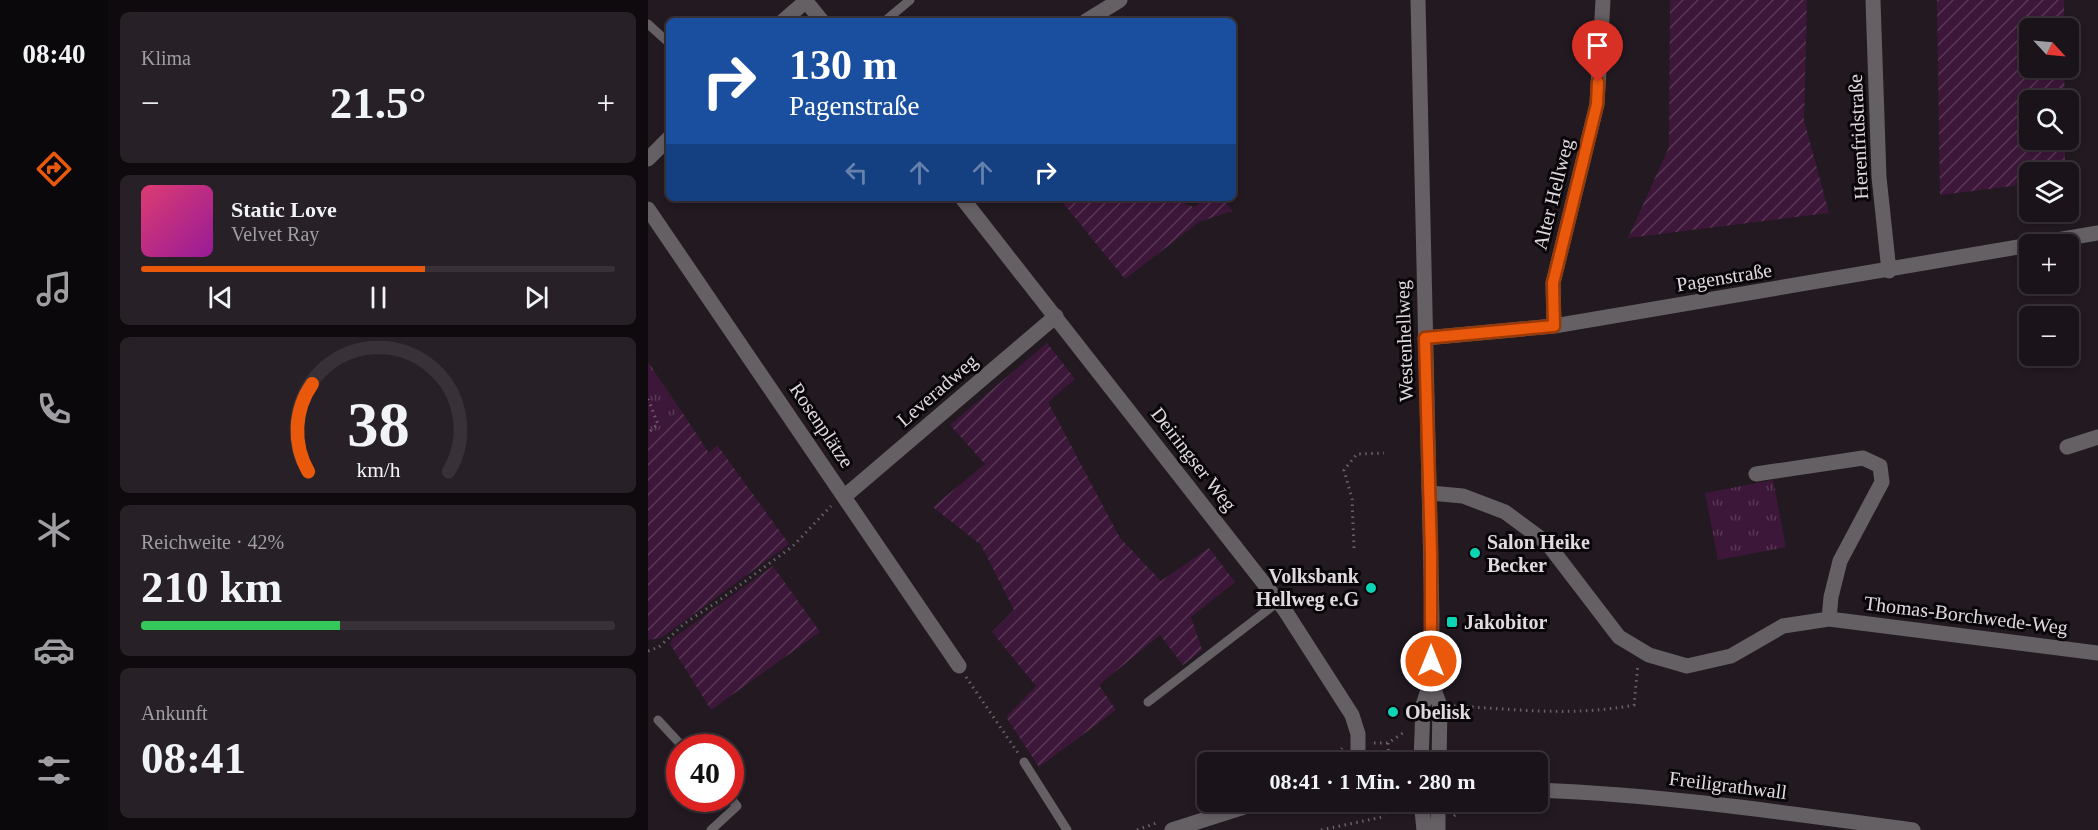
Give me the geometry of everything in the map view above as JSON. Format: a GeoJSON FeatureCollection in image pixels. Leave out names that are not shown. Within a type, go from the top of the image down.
{"type":"FeatureCollection","features":[{"type":"Feature","properties":{"kind":"street"},"geometry":{"type":"LineString","coordinates":[[1094,18],[1120,0]]}},
{"type":"Feature","properties":{"kind":"street","name":"Westenhellweg"},"geometry":{"type":"LineString","coordinates":[[1418,0],[1430,493],[1431,681],[1423,705],[1421,752]]}},
{"type":"Feature","properties":{"kind":"street","name":"Alter Hellweg"},"geometry":{"type":"LineString","coordinates":[[1554,326],[1553,283],[1597,104],[1603,0]]}},
{"type":"Feature","properties":{"kind":"street","name":"Herenfridstraße"},"geometry":{"type":"LineString","coordinates":[[1873,0],[1879,177],[1889,271]]}},
{"type":"Feature","properties":{"kind":"street"},"geometry":{"type":"LineString","coordinates":[[786,18],[806,1],[820,18]]}},
{"type":"Feature","properties":{"kind":"street"},"geometry":{"type":"LineString","coordinates":[[648,159],[666,141]]}},
{"type":"Feature","properties":{"kind":"street","name":"Deiringser Weg"},"geometry":{"type":"LineString","coordinates":[[964,201],[1278,602],[1352,715],[1358,734],[1358,752]]}},
{"type":"Feature","properties":{"kind":"street","name":"Rosenplätze"},"geometry":{"type":"LineString","coordinates":[[648,209],[959,666]]}},
{"type":"Feature","properties":{"kind":"street","name":"Pagenstraße"},"geometry":{"type":"LineString","coordinates":[[2079,236],[2098,233]]}},
{"type":"Feature","properties":{"kind":"street","name":"Pagenstraße"},"geometry":{"type":"LineString","coordinates":[[1425,338],[1554,326],[2019,247]]}},
{"type":"Feature","properties":{"kind":"street","name":"Leveradweg"},"geometry":{"type":"LineString","coordinates":[[845,496],[1056,316]]}},
{"type":"Feature","properties":{"kind":"street"},"geometry":{"type":"LineString","coordinates":[[2067,447],[2098,437]]}},
{"type":"Feature","properties":{"kind":"street"},"geometry":{"type":"LineString","coordinates":[[1756,474],[1863,458],[1880,466],[1882,482],[1840,561],[1831,597],[1829,619]]}},
{"type":"Feature","properties":{"kind":"street","name":"Thomas-Borchwede-Weg"},"geometry":{"type":"LineString","coordinates":[[1430,493],[1463,496],[1505,512],[1547,543],[1619,636],[1649,655],[1687,666],[1731,656],[1783,626],[1829,619],[2098,653]]}},
{"type":"Feature","properties":{"kind":"street","name":"Westenhellweg"},"geometry":{"type":"LineString","coordinates":[[1431,681],[1440,706],[1439,752]]}},
{"type":"Feature","properties":{"kind":"street","name":"Freiligrathwall"},"geometry":{"type":"LineString","coordinates":[[1548,790],[1668,798],[1913,830]]}},
{"type":"Feature","properties":{"kind":"street"},"geometry":{"type":"LineString","coordinates":[[1172,830],[1228,812]]}},
{"type":"Feature","properties":{"kind":"street"},"geometry":{"type":"LineString","coordinates":[[1422,812],[1424,830]]}},
{"type":"Feature","properties":{"kind":"street"},"geometry":{"type":"LineString","coordinates":[[1438,812],[1438,830]]}},
{"type":"Feature","properties":{"kind":"lane"},"geometry":{"type":"LineString","coordinates":[[889,18],[910,0]]}},
{"type":"Feature","properties":{"kind":"lane"},"geometry":{"type":"LineString","coordinates":[[648,24],[666,40]]}},
{"type":"Feature","properties":{"kind":"lane"},"geometry":{"type":"LineString","coordinates":[[1148,702],[1278,602]]}},
{"type":"Feature","properties":{"kind":"lane"},"geometry":{"type":"LineString","coordinates":[[658,720],[671,734]]}},
{"type":"Feature","properties":{"kind":"lane"},"geometry":{"type":"LineString","coordinates":[[1024,762],[1067,830]]}},
{"type":"Feature","properties":{"kind":"lane"},"geometry":{"type":"LineString","coordinates":[[711,830],[731,812]]}},
{"type":"Feature","properties":{"kind":"path"},"geometry":{"type":"LineString","coordinates":[[648,399],[658,424],[648,433]]}},
{"type":"Feature","properties":{"kind":"path"},"geometry":{"type":"LineString","coordinates":[[1354,548],[1352,500],[1344,470],[1357,454],[1384,453]]}},
{"type":"Feature","properties":{"kind":"path"},"geometry":{"type":"LineString","coordinates":[[648,651],[659,647],[685,623],[793,546],[826,510],[845,496]]}},
{"type":"Feature","properties":{"kind":"path"},"geometry":{"type":"LineString","coordinates":[[1440,706],[1567,713],[1634,705],[1640,649]]}},
{"type":"Feature","properties":{"kind":"path"},"geometry":{"type":"LineString","coordinates":[[959,666],[1024,762]]}},
{"type":"Feature","properties":{"kind":"path"},"geometry":{"type":"LineString","coordinates":[[1388,743],[1388,752]]}},
{"type":"Feature","properties":{"kind":"path"},"geometry":{"type":"LineString","coordinates":[[1321,830],[1382,817],[1385,812]]}},
{"type":"Feature","properties":{"kind":"green space"},"geometry":{"type":"Polygon","coordinates":[[[1670,0],[1807,0],[1804,120],[1829,213],[1628,238],[1669,147],[1670,0]]]}},
{"type":"Feature","properties":{"kind":"green space"},"geometry":{"type":"Polygon","coordinates":[[[1937,0],[2064,0],[2064,18],[2019,18],[2019,78],[2064,78],[2065,90],[2019,90],[2019,150],[2065,150],[2065,162],[2019,162],[2019,185],[1940,195],[1937,0]]]}},
{"type":"Feature","properties":{"kind":"green space"},"geometry":{"type":"Polygon","coordinates":[[[1061,201],[1178,201],[1194,207],[1203,201],[1225,201],[1232,211],[1199,222],[1125,279],[1061,201]]]}},
{"type":"Feature","properties":{"kind":"green space"},"geometry":{"type":"Polygon","coordinates":[[[1047,343],[1075,379],[1048,402],[1120,538],[1161,581],[1209,548],[1235,582],[1191,617],[1202,650],[1183,665],[1160,635],[1099,685],[1116,710],[1039,767],[1006,717],[1036,686],[992,632],[1014,610],[981,545],[933,507],[985,464],[950,425],[1047,343]]]}},
{"type":"Feature","properties":{"kind":"green space"},"geometry":{"type":"Polygon","coordinates":[[[648,362],[680,409],[648,441],[648,362]]]}},
{"type":"Feature","properties":{"kind":"green space"},"geometry":{"type":"Polygon","coordinates":[[[680,409],[709,453],[717,445],[789,544],[661,638],[648,640],[648,441],[680,409]]]}},
{"type":"Feature","properties":{"kind":"green space"},"geometry":{"type":"Polygon","coordinates":[[[1773,480],[1786,547],[1718,560],[1705,493],[1773,480]]]}},
{"type":"Feature","properties":{"kind":"green space"},"geometry":{"type":"Polygon","coordinates":[[[773,566],[820,632],[711,710],[670,644],[672,639],[773,566]]]}},
{"type":"Feature","properties":{"kind":"place","name":"Salon Heike Becker"},"geometry":{"type":"Point","coordinates":[1475,553]}},
{"type":"Feature","properties":{"kind":"place","name":"Volksbank Hellweg e.G"},"geometry":{"type":"Point","coordinates":[1371,588]}},
{"type":"Feature","properties":{"kind":"place","name":"Jakobitor"},"geometry":{"type":"Point","coordinates":[1452,622]}},
{"type":"Feature","properties":{"kind":"place","name":"Obelisk"},"geometry":{"type":"Point","coordinates":[1393,712]}},
{"type":"Feature","properties":{"kind":"route"},"geometry":{"type":"LineString","coordinates":[[1431,661],[1430,483],[1425,338],[1554,326],[1553,283],[1597,104],[1598,82]]}}]}
